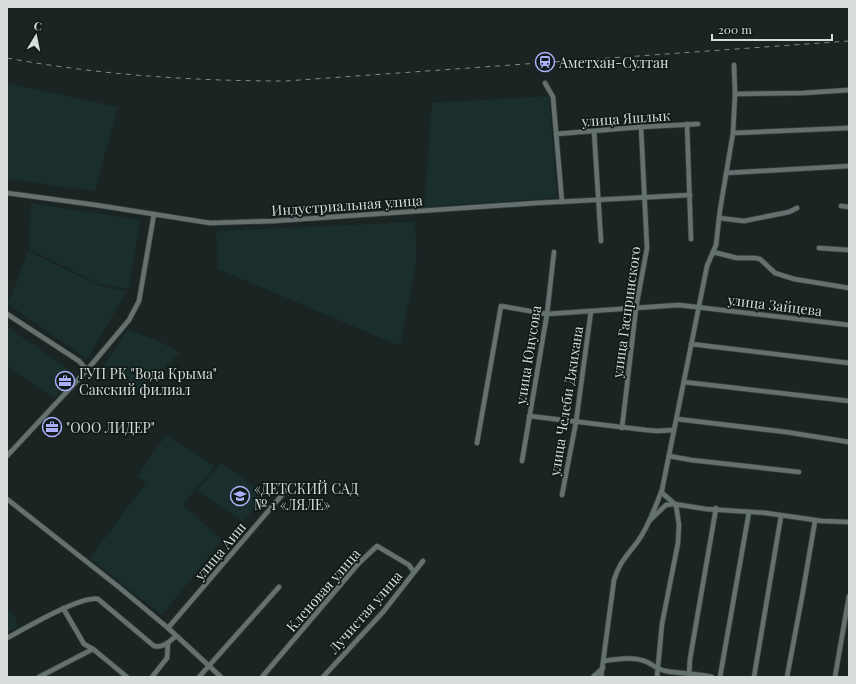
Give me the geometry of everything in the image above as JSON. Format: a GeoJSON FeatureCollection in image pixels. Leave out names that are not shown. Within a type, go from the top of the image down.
{"type":"FeatureCollection","features":[{"type":"Feature","properties":{"kind":"street"},"geometry":{"type":"LineString","coordinates":[[601,677],[614,580],[623,558],[639,540],[661,492],[677,420],[707,266],[716,245],[733,133],[735,94],[734,65]]}},
{"type":"Feature","properties":{"kind":"street"},"geometry":{"type":"LineString","coordinates":[[545,83],[553,97],[562,202]]}},
{"type":"Feature","properties":{"kind":"street"},"geometry":{"type":"LineString","coordinates":[[735,94],[803,93],[849,90]]}},
{"type":"Feature","properties":{"kind":"street"},"geometry":{"type":"LineString","coordinates":[[687,124],[691,239]]}},
{"type":"Feature","properties":{"kind":"street","name":"улица Яшлык"},"geometry":{"type":"LineString","coordinates":[[556,134],[698,124]]}},
{"type":"Feature","properties":{"kind":"street","name":"улица Гаспринского"},"geometry":{"type":"LineString","coordinates":[[622,428],[636,308],[647,248],[641,127]]}},
{"type":"Feature","properties":{"kind":"street"},"geometry":{"type":"LineString","coordinates":[[733,133],[849,128]]}},
{"type":"Feature","properties":{"kind":"street"},"geometry":{"type":"LineString","coordinates":[[594,131],[601,241]]}},
{"type":"Feature","properties":{"kind":"street"},"geometry":{"type":"LineString","coordinates":[[726,173],[849,166]]}},
{"type":"Feature","properties":{"kind":"street","name":"Индустриальная улица"},"geometry":{"type":"LineString","coordinates":[[7,193],[210,223],[274,221],[690,194]]}},
{"type":"Feature","properties":{"kind":"street"},"geometry":{"type":"LineString","coordinates":[[841,206],[849,207]]}},
{"type":"Feature","properties":{"kind":"street"},"geometry":{"type":"LineString","coordinates":[[719,218],[744,221],[789,212],[797,208]]}},
{"type":"Feature","properties":{"kind":"street"},"geometry":{"type":"LineString","coordinates":[[7,456],[87,370],[129,320],[139,301],[154,214]]}},
{"type":"Feature","properties":{"kind":"street"},"geometry":{"type":"LineString","coordinates":[[819,248],[849,250]]}},
{"type":"Feature","properties":{"kind":"street","name":"улица Юнусова"},"geometry":{"type":"LineString","coordinates":[[522,461],[547,314],[554,252]]}},
{"type":"Feature","properties":{"kind":"street"},"geometry":{"type":"LineString","coordinates":[[713,252],[737,258],[760,259],[775,273],[794,279],[849,288]]}},
{"type":"Feature","properties":{"kind":"street","name":"улица Зайцева"},"geometry":{"type":"LineString","coordinates":[[477,444],[501,306],[547,314],[671,304],[699,306],[849,325]]}},
{"type":"Feature","properties":{"kind":"street","name":"улица Челеби Джихана"},"geometry":{"type":"LineString","coordinates":[[562,495],[576,422],[591,311]]}},
{"type":"Feature","properties":{"kind":"street"},"geometry":{"type":"LineString","coordinates":[[7,314],[79,361],[87,370]]}},
{"type":"Feature","properties":{"kind":"street"},"geometry":{"type":"LineString","coordinates":[[691,344],[849,363]]}},
{"type":"Feature","properties":{"kind":"street"},"geometry":{"type":"LineString","coordinates":[[684,382],[849,401]]}},
{"type":"Feature","properties":{"kind":"street"},"geometry":{"type":"LineString","coordinates":[[529,416],[622,428],[658,431],[674,430]]}},
{"type":"Feature","properties":{"kind":"street"},"geometry":{"type":"LineString","coordinates":[[677,420],[786,432],[849,442]]}},
{"type":"Feature","properties":{"kind":"street"},"geometry":{"type":"LineString","coordinates":[[669,456],[691,460],[799,472]]}},
{"type":"Feature","properties":{"kind":"street","name":"улица Аиш"},"geometry":{"type":"LineString","coordinates":[[168,628],[288,488]]}},
{"type":"Feature","properties":{"kind":"street"},"geometry":{"type":"LineString","coordinates":[[658,677],[662,624],[678,543],[679,525],[676,506],[661,492]]}},
{"type":"Feature","properties":{"kind":"street"},"geometry":{"type":"LineString","coordinates":[[7,499],[120,588],[168,628],[221,677]]}},
{"type":"Feature","properties":{"kind":"street"},"geometry":{"type":"LineString","coordinates":[[648,522],[666,505],[674,504],[766,513],[815,520],[849,522]]}},
{"type":"Feature","properties":{"kind":"street"},"geometry":{"type":"LineString","coordinates":[[689,674],[690,660],[716,508]]}},
{"type":"Feature","properties":{"kind":"street"},"geometry":{"type":"LineString","coordinates":[[720,677],[749,512]]}},
{"type":"Feature","properties":{"kind":"street"},"geometry":{"type":"LineString","coordinates":[[754,677],[781,516]]}},
{"type":"Feature","properties":{"kind":"street"},"geometry":{"type":"LineString","coordinates":[[787,677],[815,520]]}},
{"type":"Feature","properties":{"kind":"street","name":"Кленовая улица"},"geometry":{"type":"LineString","coordinates":[[262,677],[377,546],[409,565],[414,572]]}},
{"type":"Feature","properties":{"kind":"street","name":"Лучистая улица"},"geometry":{"type":"LineString","coordinates":[[323,677],[383,612],[423,561]]}},
{"type":"Feature","properties":{"kind":"street"},"geometry":{"type":"LineString","coordinates":[[200,677],[279,587]]}},
{"type":"Feature","properties":{"kind":"street"},"geometry":{"type":"LineString","coordinates":[[835,677],[849,596]]}},
{"type":"Feature","properties":{"kind":"street"},"geometry":{"type":"LineString","coordinates":[[7,638],[63,608],[91,598],[98,599],[154,646],[158,647],[168,643],[176,636]]}},
{"type":"Feature","properties":{"kind":"street"},"geometry":{"type":"LineString","coordinates":[[63,608],[84,644],[126,677]]}},
{"type":"Feature","properties":{"kind":"street"},"geometry":{"type":"LineString","coordinates":[[152,677],[166,658],[168,643]]}},
{"type":"Feature","properties":{"kind":"street"},"geometry":{"type":"LineString","coordinates":[[39,677],[92,649]]}},
{"type":"Feature","properties":{"kind":"street"},"geometry":{"type":"LineString","coordinates":[[604,661],[638,659],[646,661],[665,671],[700,674],[712,677]]}},
{"type":"Feature","properties":{"kind":"street"},"geometry":{"type":"LineString","coordinates":[[593,677],[603,668]]}},
{"type":"Feature","properties":{"kind":"shaded area"},"geometry":{"type":"Polygon","coordinates":[[[7,83],[118,107],[95,191],[7,179],[7,83]]]}},
{"type":"Feature","properties":{"kind":"shaded area"},"geometry":{"type":"Polygon","coordinates":[[[549,96],[557,198],[424,207],[432,103],[549,96]]]}},
{"type":"Feature","properties":{"kind":"shaded area"},"geometry":{"type":"Polygon","coordinates":[[[31,203],[140,220],[129,289],[100,284],[29,249],[31,203]]]}},
{"type":"Feature","properties":{"kind":"shaded area"},"geometry":{"type":"Polygon","coordinates":[[[415,222],[417,259],[400,346],[218,269],[216,231],[415,222]]]}},
{"type":"Feature","properties":{"kind":"shaded area"},"geometry":{"type":"Polygon","coordinates":[[[28,251],[100,286],[127,291],[87,359],[8,304],[28,251]]]}},
{"type":"Feature","properties":{"kind":"shaded area"},"geometry":{"type":"Polygon","coordinates":[[[9,328],[62,364],[74,376],[54,398],[7,366],[7,330],[9,328]]]}},
{"type":"Feature","properties":{"kind":"shaded area"},"geometry":{"type":"Polygon","coordinates":[[[128,329],[163,343],[179,353],[139,391],[103,367],[128,329]]]}},
{"type":"Feature","properties":{"kind":"shaded area"},"geometry":{"type":"Polygon","coordinates":[[[166,435],[215,466],[183,505],[222,540],[162,615],[90,558],[146,483],[137,476],[166,435]]]}},
{"type":"Feature","properties":{"kind":"shaded area"},"geometry":{"type":"Polygon","coordinates":[[[221,463],[266,494],[243,522],[197,491],[221,463]]]}},
{"type":"Feature","properties":{"kind":"shaded area"},"geometry":{"type":"Polygon","coordinates":[[[7,609],[15,616],[18,627],[7,632],[7,609]]]}},
{"type":"Feature","properties":{"kind":"railway"},"geometry":{"type":"LineString","coordinates":[[7,58],[76,69],[146,76],[216,80],[286,81],[849,41]]}},
{"type":"Feature","properties":{"kind":"place","name":"Аметхан-Султан"},"geometry":{"type":"Point","coordinates":[545,62]}},
{"type":"Feature","properties":{"kind":"place","name":"ГУП РК \"Вода Крыма\" Сакский филиал"},"geometry":{"type":"Point","coordinates":[65,381]}},
{"type":"Feature","properties":{"kind":"place","name":"\"ООО ЛИДЕР\""},"geometry":{"type":"Point","coordinates":[52,427]}},
{"type":"Feature","properties":{"kind":"place","name":"«ДЕТСКИЙ САД № 1 «ЛЯЛЕ»"},"geometry":{"type":"Point","coordinates":[240,496]}}]}
